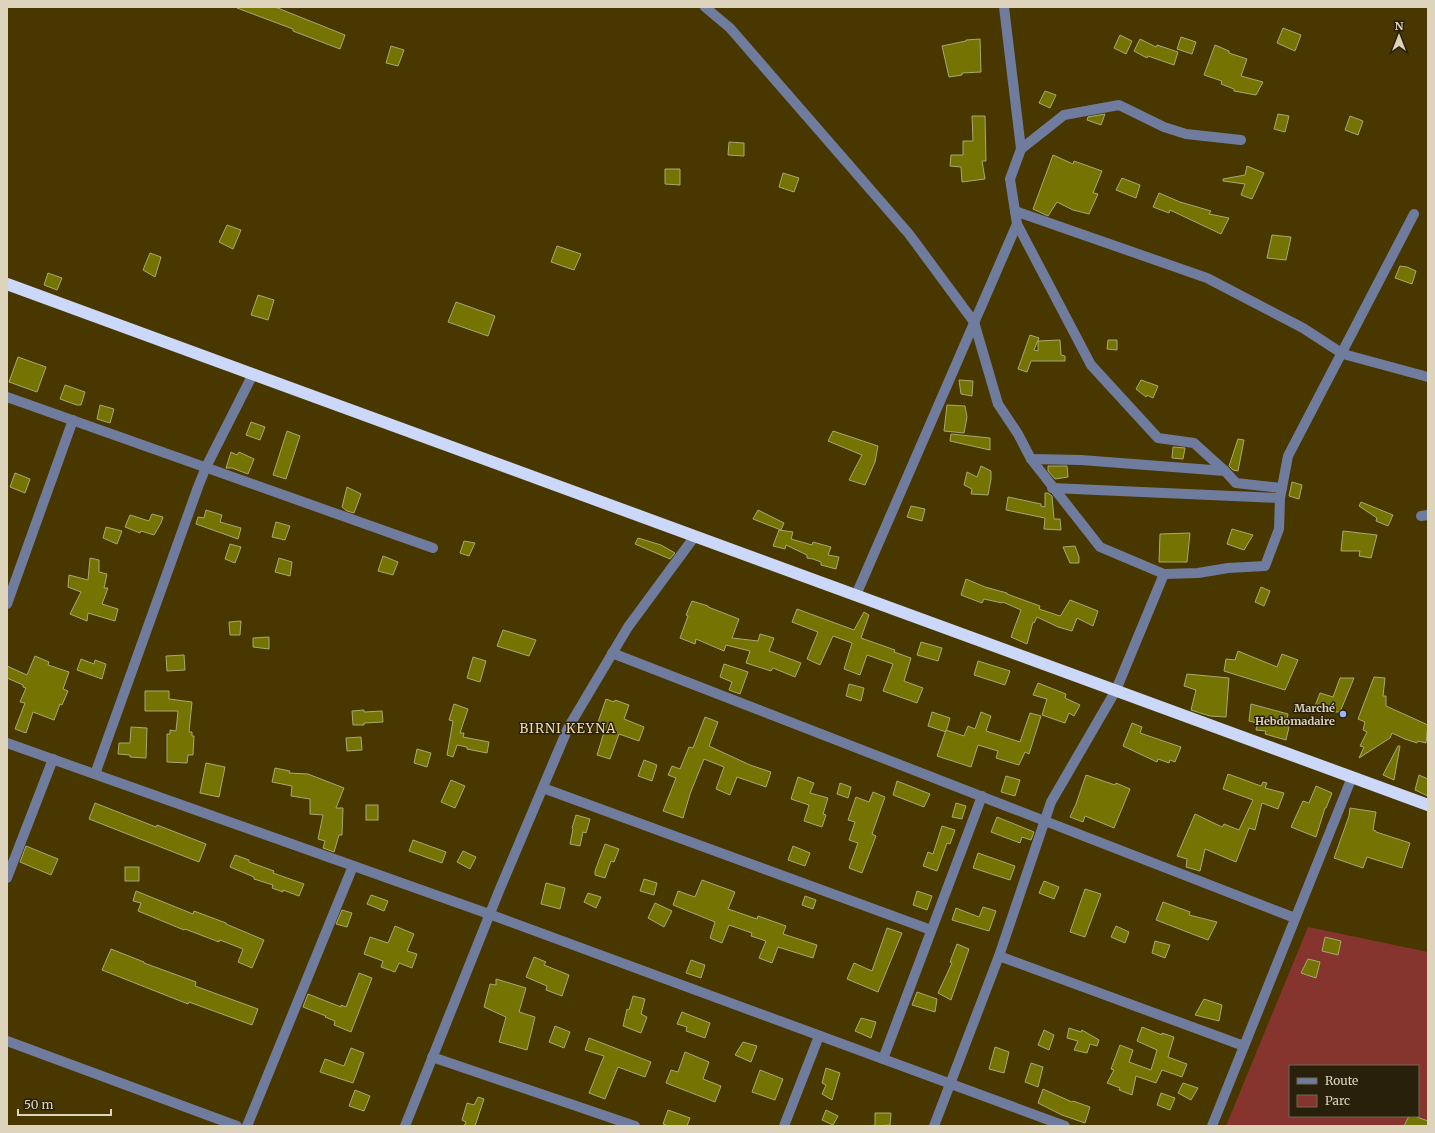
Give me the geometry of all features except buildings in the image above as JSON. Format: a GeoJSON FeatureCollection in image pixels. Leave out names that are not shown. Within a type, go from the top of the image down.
{"type":"FeatureCollection","features":[{"type":"Feature","properties":{"kind":"highway"},"geometry":{"type":"LineString","coordinates":[[7,284],[1428,805]]}},
{"type":"Feature","properties":{"kind":"street"},"geometry":{"type":"LineString","coordinates":[[705,7],[730,28],[904,228],[974,322],[998,404],[1018,434],[1031,459],[1052,488],[1100,547],[1164,574],[1198,573],[1228,568],[1265,566],[1279,529],[1281,493],[1288,456],[1414,214]]}},
{"type":"Feature","properties":{"kind":"street"},"geometry":{"type":"LineString","coordinates":[[1004,7],[1021,149],[1010,179],[1017,224],[1091,365],[1137,413],[1158,438],[1194,443],[1236,483],[1281,493]]}},
{"type":"Feature","properties":{"kind":"street"},"geometry":{"type":"LineString","coordinates":[[1021,149],[1064,115],[1119,105],[1164,127],[1186,134],[1241,140]]}},
{"type":"Feature","properties":{"kind":"street"},"geometry":{"type":"LineString","coordinates":[[1015,211],[1207,278],[1303,328],[1342,354],[1428,377]]}},
{"type":"Feature","properties":{"kind":"street"},"geometry":{"type":"LineString","coordinates":[[856,595],[1017,224]]}},
{"type":"Feature","properties":{"kind":"street"},"geometry":{"type":"LineString","coordinates":[[95,774],[206,468],[253,374]]}},
{"type":"Feature","properties":{"kind":"street"},"geometry":{"type":"LineString","coordinates":[[7,397],[433,548]]}},
{"type":"Feature","properties":{"kind":"street"},"geometry":{"type":"LineString","coordinates":[[7,604],[73,420]]}},
{"type":"Feature","properties":{"kind":"street"},"geometry":{"type":"LineString","coordinates":[[1031,459],[1081,460],[1225,471]]}},
{"type":"Feature","properties":{"kind":"street"},"geometry":{"type":"LineString","coordinates":[[1052,488],[1281,493]]}},
{"type":"Feature","properties":{"kind":"street"},"geometry":{"type":"LineString","coordinates":[[405,1126],[489,914],[568,728],[628,627],[695,536]]}},
{"type":"Feature","properties":{"kind":"street"},"geometry":{"type":"LineString","coordinates":[[934,1126],[999,956],[1051,802],[1116,690],[1164,574]]}},
{"type":"Feature","properties":{"kind":"street"},"geometry":{"type":"LineString","coordinates":[[612,653],[1295,918]]}},
{"type":"Feature","properties":{"kind":"street"},"geometry":{"type":"LineString","coordinates":[[7,742],[489,914],[1065,1126]]}},
{"type":"Feature","properties":{"kind":"street"},"geometry":{"type":"LineString","coordinates":[[7,878],[53,759]]}},
{"type":"Feature","properties":{"kind":"street"},"geometry":{"type":"LineString","coordinates":[[1212,1126],[1352,777]]}},
{"type":"Feature","properties":{"kind":"street"},"geometry":{"type":"LineString","coordinates":[[543,788],[931,930]]}},
{"type":"Feature","properties":{"kind":"street"},"geometry":{"type":"LineString","coordinates":[[883,1059],[982,796]]}},
{"type":"Feature","properties":{"kind":"street"},"geometry":{"type":"LineString","coordinates":[[247,1126],[353,866]]}},
{"type":"Feature","properties":{"kind":"street"},"geometry":{"type":"LineString","coordinates":[[999,956],[1244,1046]]}},
{"type":"Feature","properties":{"kind":"street"},"geometry":{"type":"LineString","coordinates":[[784,1126],[819,1036]]}},
{"type":"Feature","properties":{"kind":"street"},"geometry":{"type":"LineString","coordinates":[[7,1041],[237,1126]]}},
{"type":"Feature","properties":{"kind":"street"},"geometry":{"type":"LineString","coordinates":[[432,1057],[636,1126]]}},
{"type":"Feature","properties":{"kind":"green space"},"geometry":{"type":"Polygon","coordinates":[[[1308,927],[1428,952],[1428,1126],[1226,1126],[1308,927]]]}},
{"type":"Feature","properties":{"kind":"place","name":"Marché Hebdomadaire"},"geometry":{"type":"Point","coordinates":[1343,714]}},
{"type":"Feature","properties":{"kind":"district","name":"BIRNI KEYNA"},"geometry":{"type":"Point","coordinates":[568,728]}}]}
